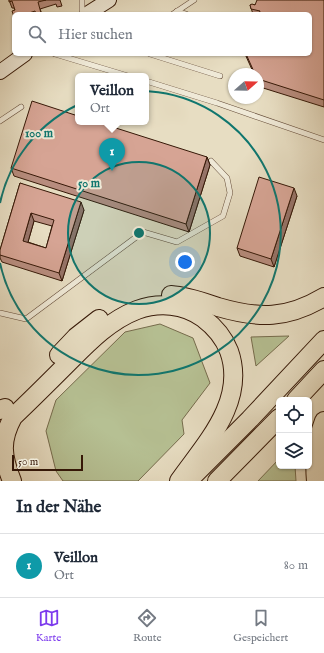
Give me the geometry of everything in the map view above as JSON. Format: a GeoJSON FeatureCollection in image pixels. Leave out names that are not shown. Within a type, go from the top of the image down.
{"type":"FeatureCollection","features":[{"type":"Feature","properties":{"kind":"highway"},"geometry":{"type":"LineString","coordinates":[[2,410],[76,337],[106,314],[133,300],[157,295],[174,295],[195,299],[238,312],[263,316],[296,310],[324,297]]}},
{"type":"Feature","properties":{"kind":"highway"},"geometry":{"type":"LineString","coordinates":[[12,481],[3,457],[1,443],[3,434],[8,424],[14,417],[83,348],[109,326],[137,310],[166,306],[180,308],[194,313],[210,323],[228,347],[234,375],[230,398],[221,420],[179,481]]}},
{"type":"Feature","properties":{"kind":"highway"},"geometry":{"type":"LineString","coordinates":[[188,481],[245,424],[324,340]]}},
{"type":"Feature","properties":{"kind":"highway"},"geometry":{"type":"LineString","coordinates":[[299,397],[324,370]]}},
{"type":"Feature","properties":{"kind":"highway"},"geometry":{"type":"LineString","coordinates":[[217,481],[276,421]]}},
{"type":"Feature","properties":{"kind":"highway"},"geometry":{"type":"LineString","coordinates":[[316,481],[315,455],[317,441],[324,421]]}},
{"type":"Feature","properties":{"kind":"main road"},"geometry":{"type":"LineString","coordinates":[[90,12],[109,0]]}},
{"type":"Feature","properties":{"kind":"main road"},"geometry":{"type":"LineString","coordinates":[[0,72],[22,56]]}},
{"type":"Feature","properties":{"kind":"main road"},"geometry":{"type":"LineString","coordinates":[[0,476],[5,481]]}},
{"type":"Feature","properties":{"kind":"lane"},"geometry":{"type":"LineString","coordinates":[[82,0],[82,12]]}},
{"type":"Feature","properties":{"kind":"lane"},"geometry":{"type":"LineString","coordinates":[[175,12],[194,0]]}},
{"type":"Feature","properties":{"kind":"lane"},"geometry":{"type":"LineString","coordinates":[[62,56],[118,73]]}},
{"type":"Feature","properties":{"kind":"lane"},"geometry":{"type":"LineString","coordinates":[[156,56],[220,76]]}},
{"type":"Feature","properties":{"kind":"lane"},"geometry":{"type":"LineString","coordinates":[[149,83],[217,103],[324,140]]}},
{"type":"Feature","properties":{"kind":"lane"},"geometry":{"type":"LineString","coordinates":[[0,121],[21,107]]}},
{"type":"Feature","properties":{"kind":"lane"},"geometry":{"type":"LineString","coordinates":[[0,313],[26,319],[142,232],[177,242],[223,216],[230,193],[227,178],[211,161]]}},
{"type":"Feature","properties":{"kind":"green space"},"geometry":{"type":"Polygon","coordinates":[[[160,324],[193,338],[210,383],[182,420],[184,434],[138,481],[63,481],[56,471],[46,431],[56,400],[125,332],[160,324]]]}},
{"type":"Feature","properties":{"kind":"green space"},"geometry":{"type":"Polygon","coordinates":[[[289,336],[256,366],[251,337],[289,336]]]}},
{"type":"Feature","properties":{"kind":"green space"},"geometry":{"type":"Polygon","coordinates":[[[276,462],[276,469],[295,469],[296,481],[258,481],[276,462]]]}},
{"type":"Feature","properties":{"kind":"building"},"geometry":{"type":"Polygon","coordinates":[[[9,0],[46,0],[38,2],[41,12],[12,12],[15,10],[12,1],[9,2],[9,0]]]}},
{"type":"Feature","properties":{"kind":"building"},"geometry":{"type":"Polygon","coordinates":[[[257,0],[324,0],[324,100],[264,81],[264,68],[252,68],[247,56],[312,56],[312,12],[260,12],[251,9],[250,5],[255,5],[257,0]]]}},
{"type":"Feature","properties":{"kind":"building"},"geometry":{"type":"Polygon","coordinates":[[[32,101],[75,115],[75,125],[106,125],[207,157],[186,224],[11,168],[32,101]]]}},
{"type":"Feature","properties":{"kind":"building"},"geometry":{"type":"Polygon","coordinates":[[[259,177],[294,188],[271,259],[237,248],[259,177]]]}},
{"type":"Feature","properties":{"kind":"building"},"geometry":{"type":"Polygon","coordinates":[[[20,183],[81,202],[59,273],[0,255],[0,250],[20,183]],[[31,213],[23,241],[46,248],[54,220],[31,213]]]}},
{"type":"Feature","properties":{"kind":"place","name":"Veillon"},"geometry":{"type":"Point","coordinates":[112,171]}}]}
